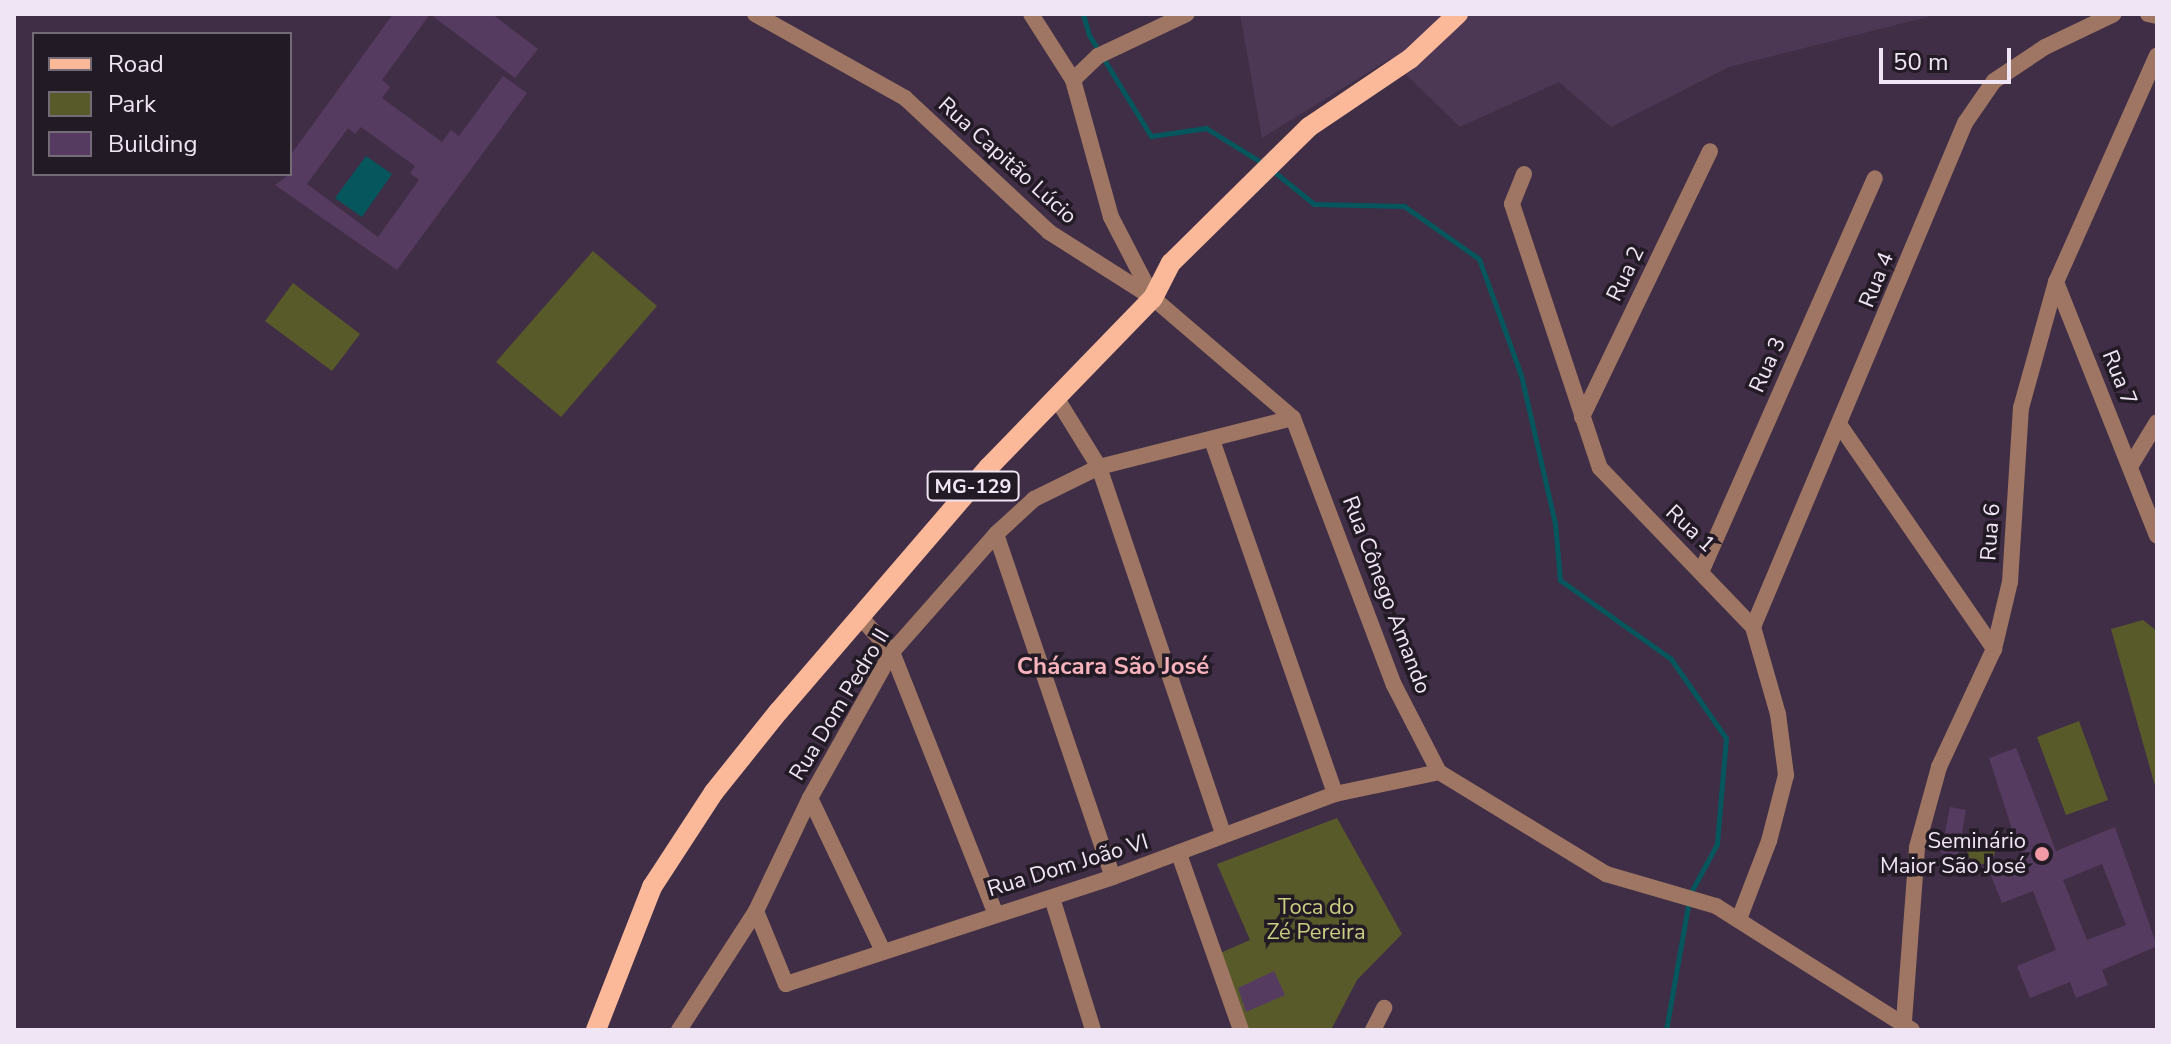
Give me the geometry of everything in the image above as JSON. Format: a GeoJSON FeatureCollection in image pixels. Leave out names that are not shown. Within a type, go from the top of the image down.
{"type":"FeatureCollection","features":[{"type":"Feature","properties":{"kind":"main road","name":"MG-129"},"geometry":{"type":"LineString","coordinates":[[596,1030],[652,887],[714,792],[989,467],[1153,298],[1171,263],[1287,149],[1410,59],[1458,14]]}},
{"type":"Feature","properties":{"kind":"street","name":"Rua Capitão Lúcio"},"geometry":{"type":"LineString","coordinates":[[755,14],[905,98],[1049,232],[1153,298],[1293,418]]}},
{"type":"Feature","properties":{"kind":"street"},"geometry":{"type":"LineString","coordinates":[[1031,14],[1073,80],[1111,217],[1153,298]]}},
{"type":"Feature","properties":{"kind":"street"},"geometry":{"type":"LineString","coordinates":[[1073,80],[1098,56],[1140,42],[1187,14]]}},
{"type":"Feature","properties":{"kind":"street","name":"Rua 4"},"geometry":{"type":"LineString","coordinates":[[1753,627],[1841,427],[1965,123],[1994,81],[2045,47],[2114,14]]}},
{"type":"Feature","properties":{"kind":"street"},"geometry":{"type":"LineString","coordinates":[[2148,14],[2157,16]]}},
{"type":"Feature","properties":{"kind":"street","name":"Rua 6"},"geometry":{"type":"LineString","coordinates":[[1908,1026],[1917,847],[1939,767],[1994,649],[2010,582],[2021,408],[2056,282],[2157,55]]}},
{"type":"Feature","properties":{"kind":"street","name":"Rua 2"},"geometry":{"type":"LineString","coordinates":[[1582,417],[1710,151]]}},
{"type":"Feature","properties":{"kind":"street","name":"Rua 1"},"geometry":{"type":"LineString","coordinates":[[1524,174],[1512,204],[1600,468],[1702,570],[1753,627],[1778,714],[1786,775],[1769,841],[1739,919]]}},
{"type":"Feature","properties":{"kind":"street","name":"Rua 3"},"geometry":{"type":"LineString","coordinates":[[1702,570],[1875,178]]}},
{"type":"Feature","properties":{"kind":"street","name":"Rua 7"},"geometry":{"type":"LineString","coordinates":[[2056,282],[2157,536]]}},
{"type":"Feature","properties":{"kind":"street"},"geometry":{"type":"LineString","coordinates":[[1057,399],[1099,467],[1223,834]]}},
{"type":"Feature","properties":{"kind":"street","name":"Rua Dom Pedro II"},"geometry":{"type":"LineString","coordinates":[[679,1030],[756,911],[810,798],[892,652],[996,534],[1034,499],[1099,467],[1213,443],[1293,418]]}},
{"type":"Feature","properties":{"kind":"street","name":"Rua Cônego Amando"},"geometry":{"type":"LineString","coordinates":[[1293,418],[1394,685],[1439,772]]}},
{"type":"Feature","properties":{"kind":"street"},"geometry":{"type":"LineString","coordinates":[[2131,465],[2157,422]]}},
{"type":"Feature","properties":{"kind":"street"},"geometry":{"type":"LineString","coordinates":[[1841,427],[1994,649]]}},
{"type":"Feature","properties":{"kind":"street"},"geometry":{"type":"LineString","coordinates":[[1213,443],[1335,794]]}},
{"type":"Feature","properties":{"kind":"street"},"geometry":{"type":"LineString","coordinates":[[996,534],[1113,877]]}},
{"type":"Feature","properties":{"kind":"street"},"geometry":{"type":"LineString","coordinates":[[862,619],[892,652],[995,912]]}},
{"type":"Feature","properties":{"kind":"street"},"geometry":{"type":"LineString","coordinates":[[1439,772],[1606,874],[1716,906],[1908,1026]]}},
{"type":"Feature","properties":{"kind":"street","name":"Rua Dom João VI"},"geometry":{"type":"LineString","coordinates":[[756,911],[786,984],[995,912],[1052,898],[1113,877],[1335,794],[1439,772]]}},
{"type":"Feature","properties":{"kind":"street"},"geometry":{"type":"LineString","coordinates":[[810,798],[883,951]]}},
{"type":"Feature","properties":{"kind":"street"},"geometry":{"type":"LineString","coordinates":[[1179,854],[1241,1030]]}},
{"type":"Feature","properties":{"kind":"street"},"geometry":{"type":"LineString","coordinates":[[1052,898],[1093,1030]]}},
{"type":"Feature","properties":{"kind":"street"},"geometry":{"type":"LineString","coordinates":[[1373,1030],[1384,1008]]}},
{"type":"Feature","properties":{"kind":"shaded area"},"geometry":{"type":"Polygon","coordinates":[[[1240,14],[1939,14],[1729,67],[1611,127],[1559,82],[1460,127],[1390,59],[1262,138],[1240,14]]]}},
{"type":"Feature","properties":{"kind":"shaded area"},"geometry":{"type":"Polygon","coordinates":[[[366,156],[392,174],[362,217],[335,198],[366,156]]]}},
{"type":"Feature","properties":{"kind":"green space"},"geometry":{"type":"Polygon","coordinates":[[[593,251],[657,306],[561,417],[496,362],[593,251]]]}},
{"type":"Feature","properties":{"kind":"green space"},"geometry":{"type":"Polygon","coordinates":[[[293,283],[360,334],[332,371],[265,321],[293,283]]]}},
{"type":"Feature","properties":{"kind":"green space"},"geometry":{"type":"Polygon","coordinates":[[[2143,620],[2157,631],[2157,793],[2111,629],[2143,620]]]}},
{"type":"Feature","properties":{"kind":"green space"},"geometry":{"type":"Polygon","coordinates":[[[2079,721],[2108,800],[2066,815],[2037,737],[2079,721]]]}},
{"type":"Feature","properties":{"kind":"green space","name":"Toca do Zé Pereira"},"geometry":{"type":"Polygon","coordinates":[[[1337,818],[1402,934],[1357,980],[1331,1030],[1234,1030],[1211,957],[1250,940],[1217,864],[1337,818]]]}},
{"type":"Feature","properties":{"kind":"green space"},"geometry":{"type":"Polygon","coordinates":[[[1981,836],[1991,840],[1995,850],[1991,860],[1981,864],[1971,860],[1967,850],[1971,840],[1981,836]]]}},
{"type":"Feature","properties":{"kind":"building"},"geometry":{"type":"Polygon","coordinates":[[[393,14],[430,14],[382,80],[390,87],[382,98],[442,142],[451,130],[459,136],[503,76],[527,93],[397,270],[275,185],[292,176],[292,153],[393,14]],[[361,127],[355,134],[348,128],[307,184],[378,237],[419,180],[410,173],[415,166],[361,127]]]}},
{"type":"Feature","properties":{"kind":"building"},"geometry":{"type":"Polygon","coordinates":[[[430,14],[492,14],[538,49],[515,78],[430,14]]]}},
{"type":"Feature","properties":{"kind":"building"},"geometry":{"type":"Polygon","coordinates":[[[2016,748],[2056,851],[2115,827],[2157,946],[2102,970],[2108,985],[2076,998],[2070,982],[2030,998],[2017,966],[2056,950],[2033,891],[2002,903],[1990,873],[2022,860],[1989,758],[2016,748]],[[2102,864],[2063,880],[2087,940],[2126,925],[2102,864]]]}},
{"type":"Feature","properties":{"kind":"building"},"geometry":{"type":"Polygon","coordinates":[[[1950,807],[1966,810],[1958,856],[1941,853],[1950,807]]]}},
{"type":"Feature","properties":{"kind":"building"},"geometry":{"type":"Polygon","coordinates":[[[1274,971],[1285,995],[1246,1012],[1238,988],[1274,971]]]}},
{"type":"Feature","properties":{"kind":"waterway"},"geometry":{"type":"LineString","coordinates":[[1083,14],[1089,35],[1151,136],[1206,128],[1264,164]]}},
{"type":"Feature","properties":{"kind":"waterway"},"geometry":{"type":"LineString","coordinates":[[1272,170],[1314,204],[1404,206],[1479,259],[1521,375],[1555,523],[1560,580],[1671,659],[1726,738],[1717,844],[1690,894],[1666,1030]]}},
{"type":"Feature","properties":{"kind":"place","name":"Seminário Maior São José"},"geometry":{"type":"Point","coordinates":[2042,854]}},
{"type":"Feature","properties":{"kind":"district","name":"Chácara São José"},"geometry":{"type":"Point","coordinates":[1113,667]}}]}
